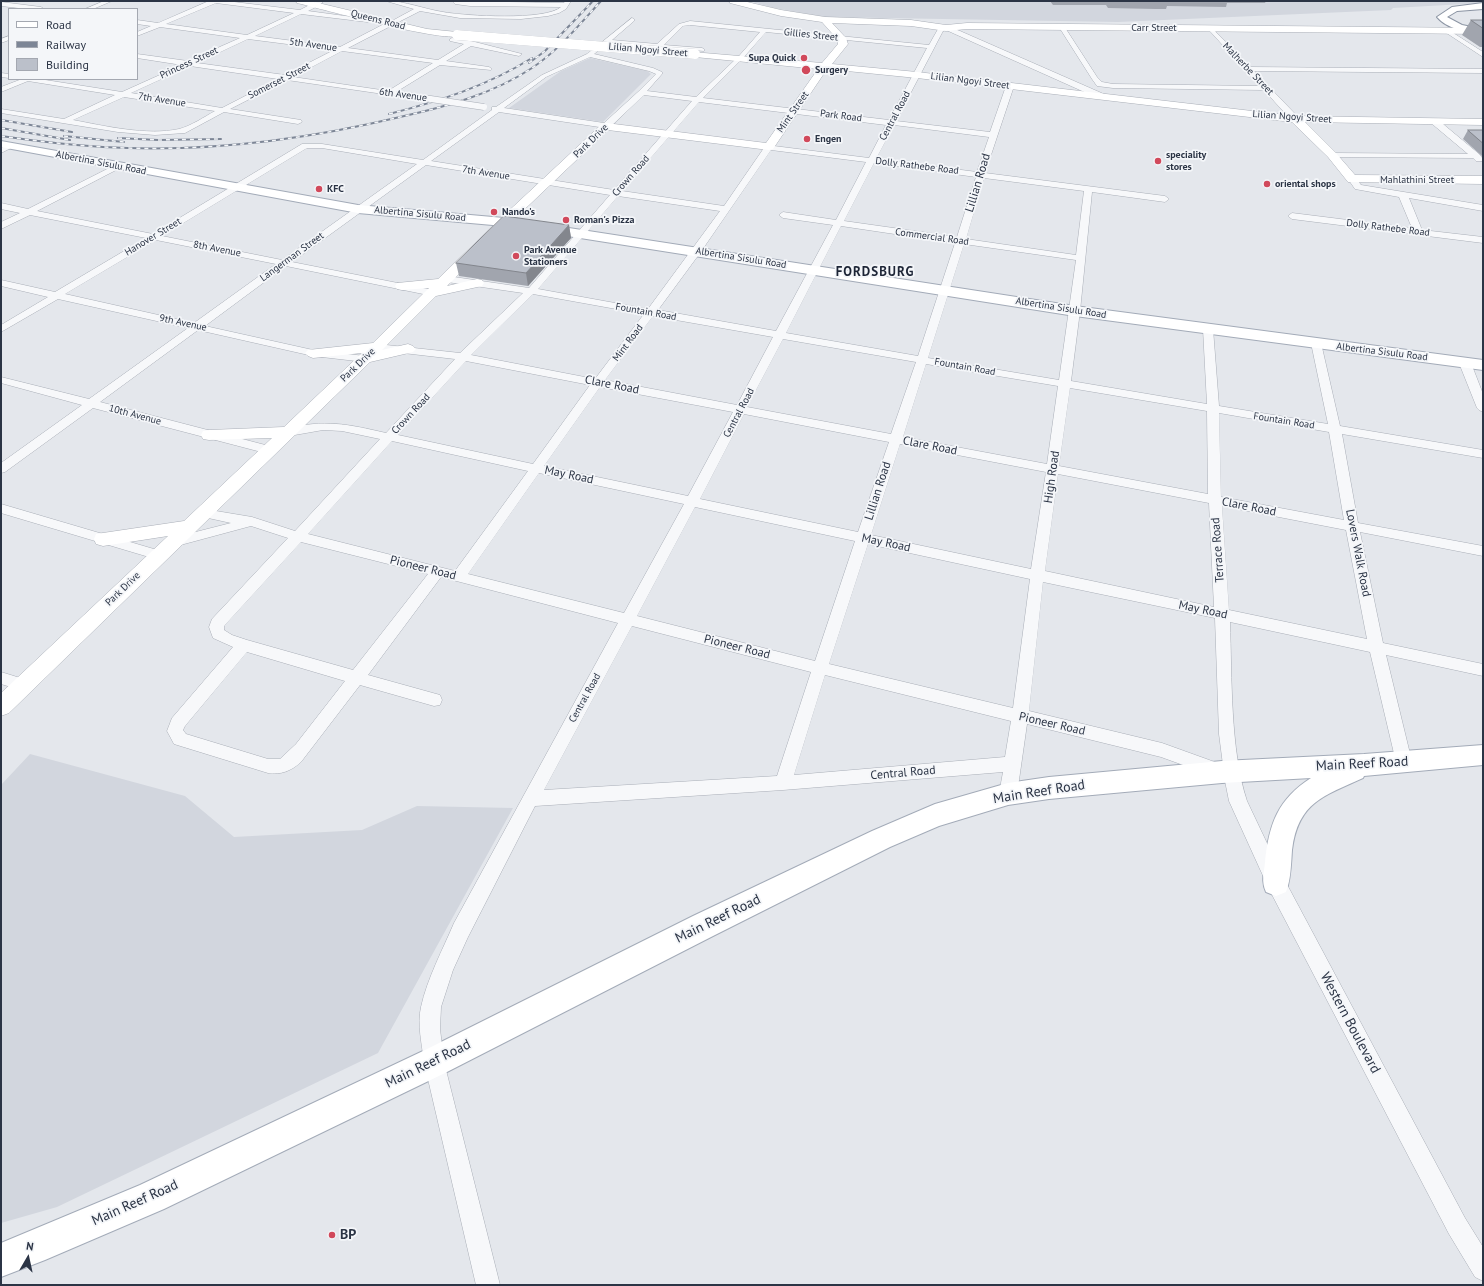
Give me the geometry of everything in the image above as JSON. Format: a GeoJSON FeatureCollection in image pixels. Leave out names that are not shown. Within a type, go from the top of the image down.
{"type":"FeatureCollection","features":[{"type":"Feature","properties":{"kind":"main road"},"geometry":{"type":"LineString","coordinates":[[1441,17],[1455,9],[1483,6]]}},
{"type":"Feature","properties":{"kind":"main road"},"geometry":{"type":"LineString","coordinates":[[1441,17],[1440,20],[1447,31]]}},
{"type":"Feature","properties":{"kind":"main road"},"geometry":{"type":"LineString","coordinates":[[1441,17],[1453,25],[1481,31]]}},
{"type":"Feature","properties":{"kind":"main road","name":"Albertina Sisulu Road"},"geometry":{"type":"LineString","coordinates":[[4,147],[358,208],[504,222],[1075,311],[1483,365]]}},
{"type":"Feature","properties":{"kind":"main road","name":"Main Reef Road"},"geometry":{"type":"LineString","coordinates":[[1,1260],[152,1197],[434,1062],[881,839],[935,816],[1008,794],[1056,787],[1227,771],[1364,765],[1483,755]]}},
{"type":"Feature","properties":{"kind":"main road"},"geometry":{"type":"LineString","coordinates":[[1276,883],[1280,834],[1288,814],[1304,797],[1318,787],[1364,765]]}},
{"type":"Feature","properties":{"kind":"street"},"geometry":{"type":"LineString","coordinates":[[91,8],[109,1]]}},
{"type":"Feature","properties":{"kind":"street"},"geometry":{"type":"LineString","coordinates":[[212,1],[390,23]]}},
{"type":"Feature","properties":{"kind":"street"},"geometry":{"type":"LineString","coordinates":[[138,34],[216,1]]}},
{"type":"Feature","properties":{"kind":"street","name":"Queens Road"},"geometry":{"type":"LineString","coordinates":[[300,1],[319,3],[390,23],[455,37],[471,43],[519,54]]}},
{"type":"Feature","properties":{"kind":"street"},"geometry":{"type":"LineString","coordinates":[[389,1],[463,16],[530,17],[553,14],[567,3]]}},
{"type":"Feature","properties":{"kind":"street","name":"Carr Street"},"geometry":{"type":"LineString","coordinates":[[733,1],[781,13],[825,20],[911,23],[946,28],[967,26],[1481,31]]}},
{"type":"Feature","properties":{"kind":"street"},"geometry":{"type":"LineString","coordinates":[[457,2],[567,3]]}},
{"type":"Feature","properties":{"kind":"street","name":"Princess Street"},"geometry":{"type":"LineString","coordinates":[[63,122],[319,3]]}},
{"type":"Feature","properties":{"kind":"street"},"geometry":{"type":"LineString","coordinates":[[1,4],[33,8]]}},
{"type":"Feature","properties":{"kind":"street","name":"Somerset Street"},"geometry":{"type":"LineString","coordinates":[[63,122],[132,131],[170,133],[182,131],[287,78],[419,8]]}},
{"type":"Feature","properties":{"kind":"street","name":"Langerman Street"},"geometry":{"type":"LineString","coordinates":[[1,469],[358,208],[499,110],[544,76],[589,55],[632,20]]}},
{"type":"Feature","properties":{"kind":"street"},"geometry":{"type":"LineString","coordinates":[[825,20],[841,38]]}},
{"type":"Feature","properties":{"kind":"street","name":"5th Avenue"},"geometry":{"type":"LineString","coordinates":[[138,22],[488,69]]}},
{"type":"Feature","properties":{"kind":"street","name":"Gillies Street"},"geometry":{"type":"LineString","coordinates":[[659,46],[681,25],[690,23],[932,47]]}},
{"type":"Feature","properties":{"kind":"street"},"geometry":{"type":"LineString","coordinates":[[946,28],[1103,97]]}},
{"type":"Feature","properties":{"kind":"street","name":"Central Road"},"geometry":{"type":"LineString","coordinates":[[488,1285],[434,1062],[430,1018],[435,996],[444,969],[461,930],[530,799],[781,335],[838,223],[940,30],[946,28]]}},
{"type":"Feature","properties":{"kind":"street"},"geometry":{"type":"LineString","coordinates":[[1062,28],[1097,82],[1105,85],[1266,88]]}},
{"type":"Feature","properties":{"kind":"street","name":"Malherbe Street"},"geometry":{"type":"LineString","coordinates":[[1210,28],[1295,119],[1332,155],[1352,179]]}},
{"type":"Feature","properties":{"kind":"street","name":"Crown Road"},"geometry":{"type":"LineString","coordinates":[[434,700],[244,645],[220,636],[216,632],[218,624],[297,536],[463,357],[532,291],[580,233],[698,99],[766,30]]}},
{"type":"Feature","properties":{"kind":"street"},"geometry":{"type":"LineString","coordinates":[[1447,31],[1483,55]]}},
{"type":"Feature","properties":{"kind":"street","name":"Lilian Ngoyi Street"},"geometry":{"type":"LineString","coordinates":[[455,37],[699,52],[917,75],[1295,119],[1483,122]]}},
{"type":"Feature","properties":{"kind":"street","name":"Mint Street"},"geometry":{"type":"LineString","coordinates":[[769,147],[843,44],[841,38]]}},
{"type":"Feature","properties":{"kind":"street"},"geometry":{"type":"LineString","coordinates":[[606,41],[659,46],[699,52]]}},
{"type":"Feature","properties":{"kind":"street"},"geometry":{"type":"LineString","coordinates":[[389,93],[471,43]]}},
{"type":"Feature","properties":{"kind":"street","name":"Park Drive"},"geometry":{"type":"LineString","coordinates":[[1,707],[365,359],[504,222],[548,183],[642,93],[660,73],[589,55]]}},
{"type":"Feature","properties":{"kind":"street","name":"6th Avenue"},"geometry":{"type":"LineString","coordinates":[[138,56],[668,134]]}},
{"type":"Feature","properties":{"kind":"street"},"geometry":{"type":"LineString","coordinates":[[1249,69],[1483,71]]}},
{"type":"Feature","properties":{"kind":"street"},"geometry":{"type":"LineString","coordinates":[[1082,72],[1090,72]]}},
{"type":"Feature","properties":{"kind":"street"},"geometry":{"type":"LineString","coordinates":[[1051,74],[1067,73]]}},
{"type":"Feature","properties":{"kind":"street"},"geometry":{"type":"LineString","coordinates":[[1,90],[25,80]]}},
{"type":"Feature","properties":{"kind":"street","name":"7th Avenue"},"geometry":{"type":"LineString","coordinates":[[33,80],[298,122]]}},
{"type":"Feature","properties":{"kind":"street"},"geometry":{"type":"LineString","coordinates":[[1054,91],[1065,89],[1072,84]]}},
{"type":"Feature","properties":{"kind":"street","name":"Lillian Road"},"geometry":{"type":"LineString","coordinates":[[784,783],[820,668],[961,241],[993,135],[1010,86]]}},
{"type":"Feature","properties":{"kind":"street","name":"Park Road"},"geometry":{"type":"LineString","coordinates":[[642,93],[795,110],[993,135]]}},
{"type":"Feature","properties":{"kind":"street"},"geometry":{"type":"LineString","coordinates":[[1,111],[63,122]]}},
{"type":"Feature","properties":{"kind":"street"},"geometry":{"type":"LineString","coordinates":[[1434,121],[1483,162]]}},
{"type":"Feature","properties":{"kind":"street","name":"Dolly Rathebe Road"},"geometry":{"type":"LineString","coordinates":[[668,134],[1166,199]]}},
{"type":"Feature","properties":{"kind":"street","name":"7th Avenue"},"geometry":{"type":"LineString","coordinates":[[305,146],[322,146],[548,183]]}},
{"type":"Feature","properties":{"kind":"street","name":"Hanover Street"},"geometry":{"type":"LineString","coordinates":[[1,329],[305,146]]}},
{"type":"Feature","properties":{"kind":"street","name":"Mint Road"},"geometry":{"type":"LineString","coordinates":[[458,577],[598,382],[697,251],[769,147]]}},
{"type":"Feature","properties":{"kind":"street"},"geometry":{"type":"LineString","coordinates":[[1332,155],[1476,156]]}},
{"type":"Feature","properties":{"kind":"street"},"geometry":{"type":"LineString","coordinates":[[1,226],[117,166]]}},
{"type":"Feature","properties":{"kind":"street"},"geometry":{"type":"LineString","coordinates":[[1352,179],[1358,187],[1483,208]]}},
{"type":"Feature","properties":{"kind":"street","name":"Mahlathini Street"},"geometry":{"type":"LineString","coordinates":[[1352,179],[1483,180]]}},
{"type":"Feature","properties":{"kind":"street"},"geometry":{"type":"LineString","coordinates":[[548,183],[726,209]]}},
{"type":"Feature","properties":{"kind":"street","name":"High Road"},"geometry":{"type":"LineString","coordinates":[[1008,794],[1020,716],[1037,574],[1075,311],[1088,190]]}},
{"type":"Feature","properties":{"kind":"street"},"geometry":{"type":"LineString","coordinates":[[1403,195],[1418,232]]}},
{"type":"Feature","properties":{"kind":"street","name":"8th Avenue"},"geometry":{"type":"LineString","coordinates":[[1,206],[402,286]]}},
{"type":"Feature","properties":{"kind":"street","name":"Commercial Road"},"geometry":{"type":"LineString","coordinates":[[783,215],[1080,258]]}},
{"type":"Feature","properties":{"kind":"street","name":"Dolly Rathebe Road"},"geometry":{"type":"LineString","coordinates":[[1292,216],[1483,240]]}},
{"type":"Feature","properties":{"kind":"street","name":"9th Avenue"},"geometry":{"type":"LineString","coordinates":[[1,283],[313,353],[365,359]]}},
{"type":"Feature","properties":{"kind":"street"},"geometry":{"type":"LineString","coordinates":[[402,286],[477,283]]}},
{"type":"Feature","properties":{"kind":"street","name":"Fountain Road"},"geometry":{"type":"LineString","coordinates":[[441,285],[477,283],[532,291],[1213,410],[1483,454]]}},
{"type":"Feature","properties":{"kind":"street","name":"Terrace Road"},"geometry":{"type":"LineString","coordinates":[[1208,329],[1213,410],[1214,501],[1222,615],[1227,771]]}},
{"type":"Feature","properties":{"kind":"street","name":"Lovers Walk Road"},"geometry":{"type":"LineString","coordinates":[[1316,343],[1335,430],[1352,527],[1376,647],[1404,762]]}},
{"type":"Feature","properties":{"kind":"street"},"geometry":{"type":"LineString","coordinates":[[313,353],[377,346]]}},
{"type":"Feature","properties":{"kind":"street","name":"Clare Road"},"geometry":{"type":"LineString","coordinates":[[377,346],[463,357],[598,382],[1214,501],[1483,551]]}},
{"type":"Feature","properties":{"kind":"street"},"geometry":{"type":"LineString","coordinates":[[365,359],[408,349]]}},
{"type":"Feature","properties":{"kind":"street"},"geometry":{"type":"LineString","coordinates":[[1465,363],[1483,408]]}},
{"type":"Feature","properties":{"kind":"street","name":"10th Avenue"},"geometry":{"type":"LineString","coordinates":[[1,380],[270,450]]}},
{"type":"Feature","properties":{"kind":"street","name":"May Road"},"geometry":{"type":"LineString","coordinates":[[289,432],[322,426],[337,426],[1483,670]]}},
{"type":"Feature","properties":{"kind":"street"},"geometry":{"type":"LineString","coordinates":[[209,435],[289,432]]}},
{"type":"Feature","properties":{"kind":"street"},"geometry":{"type":"LineString","coordinates":[[1,508],[159,555]]}},
{"type":"Feature","properties":{"kind":"street","name":"Pioneer Road"},"geometry":{"type":"LineString","coordinates":[[204,513],[252,522],[297,536],[628,620],[820,668],[1162,750],[1227,771]]}},
{"type":"Feature","properties":{"kind":"street"},"geometry":{"type":"LineString","coordinates":[[173,542],[252,522]]}},
{"type":"Feature","properties":{"kind":"street"},"geometry":{"type":"LineString","coordinates":[[103,539],[188,527]]}},
{"type":"Feature","properties":{"kind":"street"},"geometry":{"type":"LineString","coordinates":[[244,645],[178,723],[175,731],[180,738],[268,766],[283,766],[291,762],[302,749],[437,572]]}},
{"type":"Feature","properties":{"kind":"street"},"geometry":{"type":"LineString","coordinates":[[1,678],[24,685]]}},
{"type":"Feature","properties":{"kind":"street","name":"Central Road"},"geometry":{"type":"LineString","coordinates":[[530,799],[784,783],[1013,764]]}},
{"type":"Feature","properties":{"kind":"street","name":"Western Boulevard"},"geometry":{"type":"LineString","coordinates":[[1227,771],[1248,825],[1276,883],[1457,1226],[1483,1269]]}},
{"type":"Feature","properties":{"kind":"shaded area"},"geometry":{"type":"Polygon","coordinates":[[[749,1],[1483,1],[1483,3],[1393,8],[1391,10],[1118,22],[825,17],[774,8],[749,1]]]}},
{"type":"Feature","properties":{"kind":"shaded area"},"geometry":{"type":"Polygon","coordinates":[[[590,58],[647,71],[651,74],[603,122],[509,108],[561,71],[590,58]]]}},
{"type":"Feature","properties":{"kind":"shaded area"},"geometry":{"type":"Polygon","coordinates":[[[30,754],[185,796],[234,837],[362,830],[417,806],[513,808],[378,1053],[57,1207],[1,1223],[1,785],[30,754]]]}},
{"type":"Feature","properties":{"kind":"building"},"geometry":{"type":"Polygon","coordinates":[[[1471,20],[1483,20],[1483,28],[1471,20]]]}},
{"type":"Feature","properties":{"kind":"building"},"geometry":{"type":"Polygon","coordinates":[[[1468,130],[1483,130],[1483,143],[1468,130]]]}},
{"type":"Feature","properties":{"kind":"building"},"geometry":{"type":"Polygon","coordinates":[[[504,216],[569,225],[526,273],[456,263],[504,216]]]}},
{"type":"Feature","properties":{"kind":"railway"},"geometry":{"type":"LineString","coordinates":[[529,63],[545,51],[593,1]]}},
{"type":"Feature","properties":{"kind":"railway"},"geometry":{"type":"LineString","coordinates":[[1,136],[52,143],[90,146],[178,148],[253,143],[290,138],[400,117],[451,104],[485,92],[517,77],[542,61],[551,53],[601,1]]}},
{"type":"Feature","properties":{"kind":"railway"},"geometry":{"type":"LineString","coordinates":[[389,114],[427,104],[463,92],[498,77],[532,58]]}},
{"type":"Feature","properties":{"kind":"railway"},"geometry":{"type":"LineString","coordinates":[[1,120],[72,132]]}},
{"type":"Feature","properties":{"kind":"railway"},"geometry":{"type":"LineString","coordinates":[[1,128],[70,140]]}},
{"type":"Feature","properties":{"kind":"railway"},"geometry":{"type":"LineString","coordinates":[[64,136],[124,142]]}},
{"type":"Feature","properties":{"kind":"railway"},"geometry":{"type":"LineString","coordinates":[[118,138],[158,140],[221,139]]}},
{"type":"Feature","properties":{"kind":"place","name":"Supa Quick"},"geometry":{"type":"Point","coordinates":[804,58]}},
{"type":"Feature","properties":{"kind":"place","name":"Surgery"},"geometry":{"type":"Point","coordinates":[806,70]}},
{"type":"Feature","properties":{"kind":"place","name":"Engen"},"geometry":{"type":"Point","coordinates":[807,139]}},
{"type":"Feature","properties":{"kind":"place","name":"speciality stores"},"geometry":{"type":"Point","coordinates":[1158,161]}},
{"type":"Feature","properties":{"kind":"place","name":"oriental shops"},"geometry":{"type":"Point","coordinates":[1267,184]}},
{"type":"Feature","properties":{"kind":"place","name":"KFC"},"geometry":{"type":"Point","coordinates":[319,189]}},
{"type":"Feature","properties":{"kind":"place","name":"Nando's"},"geometry":{"type":"Point","coordinates":[494,212]}},
{"type":"Feature","properties":{"kind":"place","name":"Roman's Pizza"},"geometry":{"type":"Point","coordinates":[566,220]}},
{"type":"Feature","properties":{"kind":"place","name":"Park Avenue Stationers"},"geometry":{"type":"Point","coordinates":[516,256]}},
{"type":"Feature","properties":{"kind":"place","name":"BP"},"geometry":{"type":"Point","coordinates":[332,1235]}},
{"type":"Feature","properties":{"kind":"district","name":"FORDSBURG"},"geometry":{"type":"Point","coordinates":[875,272]}}]}
